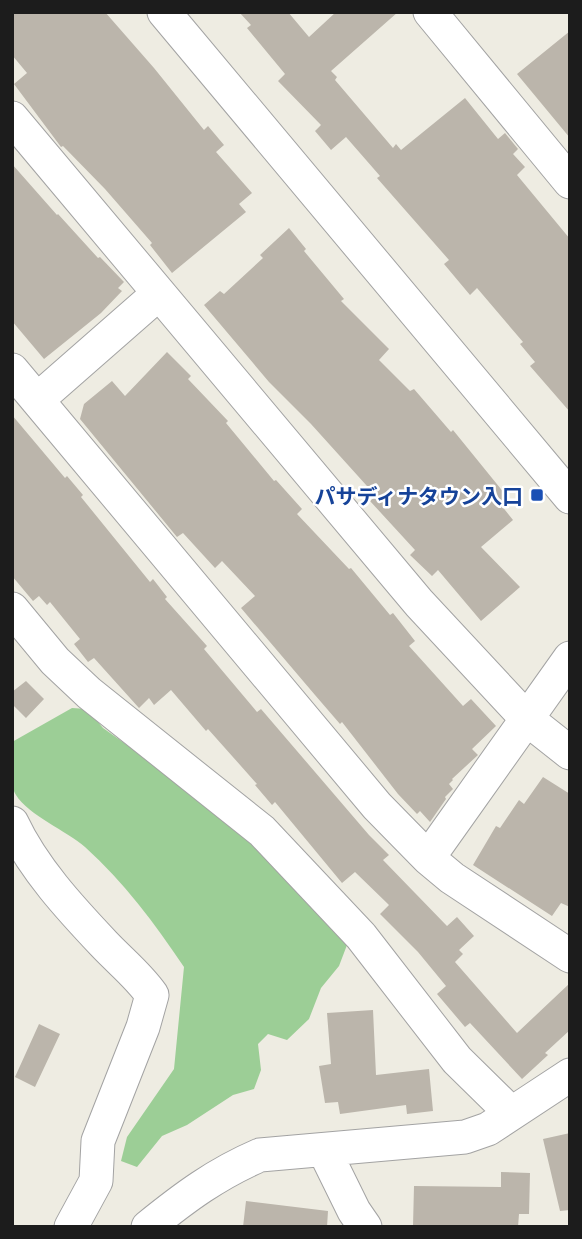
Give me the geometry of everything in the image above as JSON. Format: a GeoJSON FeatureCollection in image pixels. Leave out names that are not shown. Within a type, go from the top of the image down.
{"type":"FeatureCollection","features":[{"type":"Feature","properties":{"kind":"street"},"geometry":{"type":"LineString","coordinates":[[164,12],[570,497]]}},
{"type":"Feature","properties":{"kind":"street"},"geometry":{"type":"LineString","coordinates":[[430,12],[570,182]]}},
{"type":"Feature","properties":{"kind":"street"},"geometry":{"type":"LineString","coordinates":[[12,118],[419,603],[527,719],[570,754]]}},
{"type":"Feature","properties":{"kind":"street"},"geometry":{"type":"LineString","coordinates":[[37,400],[158,293]]}},
{"type":"Feature","properties":{"kind":"street"},"geometry":{"type":"LineString","coordinates":[[12,370],[377,806],[428,858],[452,878],[570,956]]}},
{"type":"Feature","properties":{"kind":"street"},"geometry":{"type":"LineString","coordinates":[[12,609],[55,661],[89,693],[262,831],[362,936],[457,1060],[511,1113]]}},
{"type":"Feature","properties":{"kind":"street"},"geometry":{"type":"LineString","coordinates":[[428,858],[570,658]]}},
{"type":"Feature","properties":{"kind":"street"},"geometry":{"type":"LineString","coordinates":[[12,823],[36,864],[103,943],[152,995],[143,1027],[98,1141],[96,1181],[71,1227]]}},
{"type":"Feature","properties":{"kind":"street"},"geometry":{"type":"LineString","coordinates":[[148,1227],[190,1193],[229,1168],[260,1155],[465,1137],[488,1129],[570,1075]]}},
{"type":"Feature","properties":{"kind":"street"},"geometry":{"type":"LineString","coordinates":[[324,1150],[354,1211],[365,1227]]}},
{"type":"Feature","properties":{"kind":"green space"},"geometry":{"type":"Polygon","coordinates":[[[72,708],[87,709],[103,728],[261,840],[347,945],[339,966],[321,988],[309,1019],[287,1040],[268,1034],[258,1044],[261,1070],[254,1089],[233,1095],[187,1125],[162,1136],[137,1167],[121,1161],[127,1137],[174,1069],[184,967],[150,919],[113,874],[85,847],[38,816],[16,795],[11,777],[12,742],[72,708]]]}},
{"type":"Feature","properties":{"kind":"building"},"geometry":{"type":"Polygon","coordinates":[[[12,12],[105,12],[204,130],[208,126],[224,145],[216,152],[252,193],[239,204],[246,212],[172,273],[150,245],[152,243],[105,189],[63,146],[61,147],[14,84],[27,73],[12,55],[12,12]]]}},
{"type":"Feature","properties":{"kind":"building"},"geometry":{"type":"Polygon","coordinates":[[[239,12],[288,12],[309,37],[336,12],[398,12],[331,71],[337,77],[335,80],[393,148],[396,144],[401,150],[465,98],[498,139],[505,133],[518,149],[513,154],[525,167],[517,175],[570,239],[570,412],[530,366],[535,362],[520,344],[523,342],[477,288],[470,295],[444,264],[449,260],[377,178],[380,176],[346,137],[331,150],[315,131],[321,125],[278,81],[285,74],[247,28],[251,25],[239,12]]]}},
{"type":"Feature","properties":{"kind":"building"},"geometry":{"type":"Polygon","coordinates":[[[570,31],[570,138],[517,74],[570,31]]]}},
{"type":"Feature","properties":{"kind":"building"},"geometry":{"type":"Polygon","coordinates":[[[12,164],[57,215],[124,282],[118,288],[122,291],[101,313],[44,359],[12,321],[12,164]]]}},
{"type":"Feature","properties":{"kind":"building"},"geometry":{"type":"Polygon","coordinates":[[[289,228],[306,249],[304,251],[344,299],[341,301],[389,349],[379,360],[410,391],[414,389],[451,432],[453,430],[509,499],[501,505],[513,520],[481,547],[520,587],[481,621],[438,570],[432,576],[410,555],[415,550],[370,501],[376,496],[269,382],[204,305],[220,291],[224,294],[263,258],[260,255],[289,228]]]}},
{"type":"Feature","properties":{"kind":"building"},"geometry":{"type":"Polygon","coordinates":[[[167,352],[191,376],[188,379],[228,421],[226,423],[274,481],[276,480],[302,509],[297,514],[349,569],[351,568],[390,615],[393,613],[415,641],[409,646],[463,706],[471,699],[496,726],[472,749],[478,755],[452,779],[449,784],[453,789],[430,822],[420,811],[417,814],[398,794],[342,722],[340,724],[241,608],[255,596],[222,561],[215,568],[183,533],[177,537],[80,419],[84,404],[112,381],[125,396],[167,352]]]}},
{"type":"Feature","properties":{"kind":"building"},"geometry":{"type":"Polygon","coordinates":[[[12,415],[65,478],[67,476],[83,495],[81,497],[150,582],[153,579],[167,597],[165,599],[207,646],[204,649],[257,712],[261,709],[389,855],[383,860],[447,926],[457,917],[474,936],[459,950],[463,954],[455,962],[517,1033],[570,983],[570,1030],[522,1079],[470,1023],[465,1027],[437,994],[446,986],[418,952],[380,914],[389,905],[355,872],[342,883],[275,802],[272,805],[255,785],[257,784],[171,690],[154,705],[149,698],[139,708],[94,658],[88,662],[74,644],[80,639],[50,602],[47,605],[39,596],[33,601],[12,576],[12,415]]]}},
{"type":"Feature","properties":{"kind":"building"},"geometry":{"type":"Polygon","coordinates":[[[26,681],[44,699],[26,718],[12,704],[12,692],[26,681]]]}},
{"type":"Feature","properties":{"kind":"building"},"geometry":{"type":"Polygon","coordinates":[[[543,777],[570,794],[570,907],[561,903],[552,916],[473,865],[496,826],[500,828],[519,800],[524,804],[543,777]]]}},
{"type":"Feature","properties":{"kind":"building"},"geometry":{"type":"Polygon","coordinates":[[[373,1010],[376,1075],[429,1069],[433,1111],[407,1114],[406,1105],[340,1114],[338,1102],[325,1103],[319,1066],[331,1064],[327,1013],[373,1010]]]}},
{"type":"Feature","properties":{"kind":"building"},"geometry":{"type":"Polygon","coordinates":[[[39,1024],[60,1034],[35,1087],[15,1077],[39,1024]]]}},
{"type":"Feature","properties":{"kind":"building"},"geometry":{"type":"Polygon","coordinates":[[[570,1133],[570,1210],[560,1211],[543,1139],[570,1133]]]}},
{"type":"Feature","properties":{"kind":"building"},"geometry":{"type":"Polygon","coordinates":[[[501,1172],[530,1173],[529,1214],[519,1214],[518,1227],[413,1226],[414,1186],[501,1187],[501,1172]]]}},
{"type":"Feature","properties":{"kind":"building"},"geometry":{"type":"Polygon","coordinates":[[[246,1201],[328,1211],[327,1227],[243,1227],[246,1201]]]}},
{"type":"Feature","properties":{"kind":"place","name":"パサディナタウン入口"},"geometry":{"type":"Point","coordinates":[537,495]}}]}
